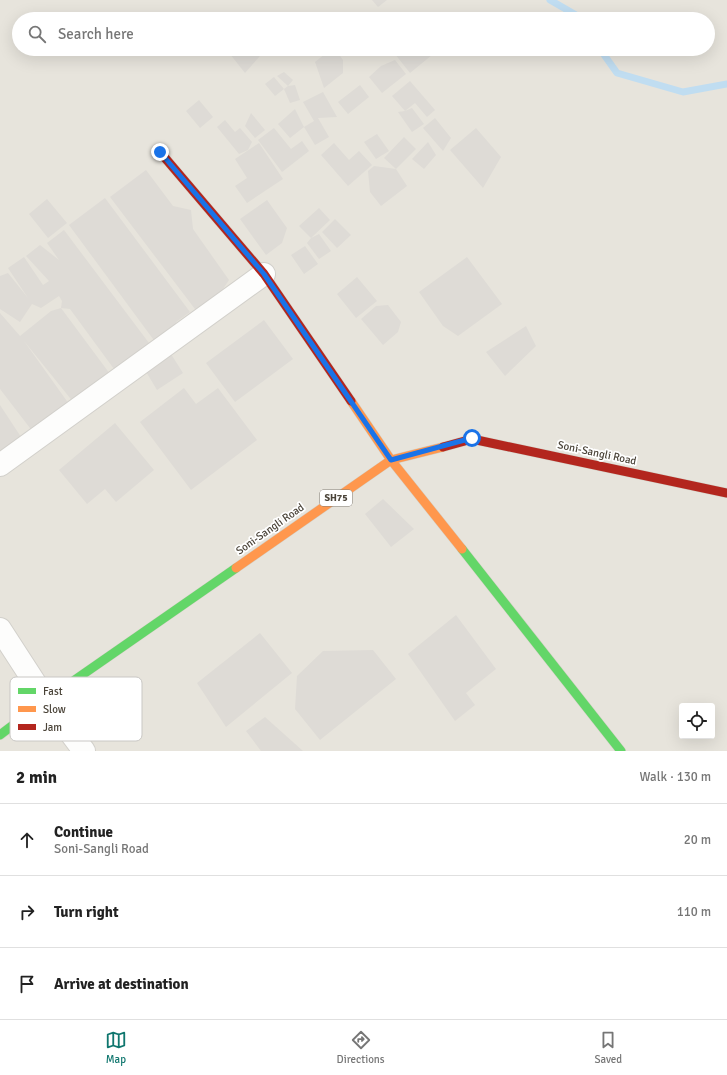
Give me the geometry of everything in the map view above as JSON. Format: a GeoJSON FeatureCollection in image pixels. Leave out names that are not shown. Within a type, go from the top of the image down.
{"type":"FeatureCollection","features":[{"type":"Feature","properties":{"kind":"main road"},"geometry":{"type":"LineString","coordinates":[[160,152],[264,274],[391,460],[621,751]]}},
{"type":"Feature","properties":{"kind":"main road","name":"Soni-Sangli Road"},"geometry":{"type":"LineString","coordinates":[[79,677],[391,460],[472,438],[727,493]]}},
{"type":"Feature","properties":{"kind":"main road","name":"Soni-Sangli Road"},"geometry":{"type":"LineString","coordinates":[[0,735],[10,727]]}},
{"type":"Feature","properties":{"kind":"street"},"geometry":{"type":"LineString","coordinates":[[0,465],[264,274]]}},
{"type":"Feature","properties":{"kind":"street"},"geometry":{"type":"LineString","coordinates":[[0,629],[31,677]]}},
{"type":"Feature","properties":{"kind":"street"},"geometry":{"type":"LineString","coordinates":[[77,741],[84,751]]}},
{"type":"Feature","properties":{"kind":"shaded area"},"geometry":{"type":"Polygon","coordinates":[[[0,0],[727,0],[727,751],[0,751],[0,0]]]}},
{"type":"Feature","properties":{"kind":"building"},"geometry":{"type":"Polygon","coordinates":[[[372,0],[387,0],[378,7],[372,0]]]}},
{"type":"Feature","properties":{"kind":"building"},"geometry":{"type":"Polygon","coordinates":[[[232,56],[260,56],[245,73],[232,56]]]}},
{"type":"Feature","properties":{"kind":"building"},"geometry":{"type":"Polygon","coordinates":[[[322,56],[340,56],[343,60],[343,73],[324,88],[315,62],[322,56]]]}},
{"type":"Feature","properties":{"kind":"building"},"geometry":{"type":"Polygon","coordinates":[[[397,56],[431,56],[410,73],[397,56]]]}},
{"type":"Feature","properties":{"kind":"building"},"geometry":{"type":"Polygon","coordinates":[[[395,60],[406,74],[382,93],[369,77],[381,66],[395,60]]]}},
{"type":"Feature","properties":{"kind":"building"},"geometry":{"type":"Polygon","coordinates":[[[284,72],[293,80],[288,86],[277,76],[284,72]]]}},
{"type":"Feature","properties":{"kind":"building"},"geometry":{"type":"Polygon","coordinates":[[[274,77],[284,89],[275,96],[265,84],[274,77]]]}},
{"type":"Feature","properties":{"kind":"building"},"geometry":{"type":"Polygon","coordinates":[[[410,81],[435,110],[427,117],[415,103],[405,111],[392,96],[410,81]]]}},
{"type":"Feature","properties":{"kind":"building"},"geometry":{"type":"Polygon","coordinates":[[[295,85],[300,100],[290,103],[284,89],[288,86],[295,85]]]}},
{"type":"Feature","properties":{"kind":"building"},"geometry":{"type":"Polygon","coordinates":[[[360,85],[369,97],[348,114],[338,102],[360,85]]]}},
{"type":"Feature","properties":{"kind":"building"},"geometry":{"type":"Polygon","coordinates":[[[323,92],[337,117],[318,118],[329,137],[315,145],[304,127],[314,121],[303,102],[323,92]]]}},
{"type":"Feature","properties":{"kind":"building"},"geometry":{"type":"Polygon","coordinates":[[[199,100],[213,117],[200,128],[186,111],[199,100]]]}},
{"type":"Feature","properties":{"kind":"building"},"geometry":{"type":"Polygon","coordinates":[[[412,108],[424,124],[412,132],[398,112],[412,108]]]}},
{"type":"Feature","properties":{"kind":"building"},"geometry":{"type":"Polygon","coordinates":[[[295,109],[304,127],[290,138],[278,124],[295,109]]]}},
{"type":"Feature","properties":{"kind":"building"},"geometry":{"type":"Polygon","coordinates":[[[251,113],[265,130],[255,138],[245,126],[251,113]]]}},
{"type":"Feature","properties":{"kind":"building"},"geometry":{"type":"Polygon","coordinates":[[[435,118],[451,138],[443,151],[423,128],[435,118]]]}},
{"type":"Feature","properties":{"kind":"building"},"geometry":{"type":"Polygon","coordinates":[[[225,120],[235,132],[240,128],[252,142],[248,150],[239,154],[217,127],[225,120]]]}},
{"type":"Feature","properties":{"kind":"building"},"geometry":{"type":"Polygon","coordinates":[[[274,128],[291,149],[302,141],[309,151],[282,172],[258,140],[274,128]]]}},
{"type":"Feature","properties":{"kind":"building"},"geometry":{"type":"Polygon","coordinates":[[[476,128],[501,157],[483,188],[450,150],[476,128]]]}},
{"type":"Feature","properties":{"kind":"building"},"geometry":{"type":"Polygon","coordinates":[[[377,134],[389,151],[376,159],[364,142],[377,134]]]}},
{"type":"Feature","properties":{"kind":"building"},"geometry":{"type":"Polygon","coordinates":[[[404,137],[416,149],[396,169],[384,158],[404,137]]]}},
{"type":"Feature","properties":{"kind":"building"},"geometry":{"type":"Polygon","coordinates":[[[428,142],[436,155],[424,169],[412,159],[428,142]]]}},
{"type":"Feature","properties":{"kind":"building"},"geometry":{"type":"Polygon","coordinates":[[[259,143],[283,179],[247,203],[235,186],[247,178],[235,159],[259,143]]]}},
{"type":"Feature","properties":{"kind":"building"},"geometry":{"type":"Polygon","coordinates":[[[334,143],[349,160],[359,151],[372,165],[348,186],[321,155],[334,143]]]}},
{"type":"Feature","properties":{"kind":"building"},"geometry":{"type":"Polygon","coordinates":[[[374,166],[396,169],[407,186],[381,206],[370,192],[368,171],[374,166]]]}},
{"type":"Feature","properties":{"kind":"building"},"geometry":{"type":"Polygon","coordinates":[[[146,170],[173,206],[191,210],[193,229],[229,280],[217,298],[198,313],[110,197],[146,170]]]}},
{"type":"Feature","properties":{"kind":"building"},"geometry":{"type":"Polygon","coordinates":[[[105,198],[190,312],[176,322],[178,327],[156,343],[69,225],[105,198]]]}},
{"type":"Feature","properties":{"kind":"building"},"geometry":{"type":"Polygon","coordinates":[[[47,199],[67,223],[48,238],[29,214],[47,199]]]}},
{"type":"Feature","properties":{"kind":"building"},"geometry":{"type":"Polygon","coordinates":[[[267,200],[287,228],[282,243],[266,255],[240,219],[267,200]]]}},
{"type":"Feature","properties":{"kind":"building"},"geometry":{"type":"Polygon","coordinates":[[[319,208],[330,220],[311,238],[299,226],[319,208]]]}},
{"type":"Feature","properties":{"kind":"building"},"geometry":{"type":"Polygon","coordinates":[[[335,219],[351,235],[337,248],[322,232],[335,219]]]}},
{"type":"Feature","properties":{"kind":"building"},"geometry":{"type":"Polygon","coordinates":[[[64,230],[149,343],[114,369],[70,309],[61,308],[62,301],[59,296],[41,308],[32,304],[20,322],[0,309],[0,276],[8,273],[28,298],[8,268],[24,257],[43,285],[49,281],[26,256],[40,245],[59,260],[47,243],[64,230]]]}},
{"type":"Feature","properties":{"kind":"building"},"geometry":{"type":"Polygon","coordinates":[[[319,234],[331,251],[319,259],[307,243],[311,238],[319,234]]]}},
{"type":"Feature","properties":{"kind":"building"},"geometry":{"type":"Polygon","coordinates":[[[305,246],[318,264],[304,274],[291,255],[305,246]]]}},
{"type":"Feature","properties":{"kind":"building"},"geometry":{"type":"Polygon","coordinates":[[[467,257],[502,304],[458,336],[443,326],[419,292],[467,257]]]}},
{"type":"Feature","properties":{"kind":"building"},"geometry":{"type":"Polygon","coordinates":[[[357,277],[377,301],[356,318],[337,294],[357,277]]]}},
{"type":"Feature","properties":{"kind":"building"},"geometry":{"type":"Polygon","coordinates":[[[388,305],[401,322],[398,332],[383,345],[361,319],[376,306],[388,305]]]}},
{"type":"Feature","properties":{"kind":"building"},"geometry":{"type":"Polygon","coordinates":[[[61,308],[110,374],[74,403],[24,341],[69,404],[33,432],[0,389],[0,313],[20,336],[51,311],[61,308]]]}},
{"type":"Feature","properties":{"kind":"building"},"geometry":{"type":"Polygon","coordinates":[[[264,320],[293,359],[235,402],[206,363],[264,320]]]}},
{"type":"Feature","properties":{"kind":"building"},"geometry":{"type":"Polygon","coordinates":[[[526,326],[536,346],[505,376],[486,352],[526,326]]]}},
{"type":"Feature","properties":{"kind":"building"},"geometry":{"type":"Polygon","coordinates":[[[171,354],[183,373],[157,390],[145,370],[171,354]]]}},
{"type":"Feature","properties":{"kind":"building"},"geometry":{"type":"Polygon","coordinates":[[[184,388],[196,404],[218,388],[257,440],[191,490],[140,422],[184,388]]]}},
{"type":"Feature","properties":{"kind":"building"},"geometry":{"type":"Polygon","coordinates":[[[0,405],[21,437],[0,460],[0,405]]]}},
{"type":"Feature","properties":{"kind":"building"},"geometry":{"type":"Polygon","coordinates":[[[115,423],[154,470],[116,502],[105,489],[87,504],[59,470],[115,423]]]}},
{"type":"Feature","properties":{"kind":"building"},"geometry":{"type":"Polygon","coordinates":[[[383,499],[414,529],[391,547],[365,514],[383,499]]]}},
{"type":"Feature","properties":{"kind":"building"},"geometry":{"type":"Polygon","coordinates":[[[456,615],[496,669],[466,693],[475,705],[455,721],[408,654],[456,615]]]}},
{"type":"Feature","properties":{"kind":"building"},"geometry":{"type":"Polygon","coordinates":[[[260,633],[292,673],[226,727],[197,683],[260,633]]]}},
{"type":"Feature","properties":{"kind":"building"},"geometry":{"type":"Polygon","coordinates":[[[373,650],[396,679],[320,740],[295,709],[297,676],[323,651],[373,650]]]}},
{"type":"Feature","properties":{"kind":"building"},"geometry":{"type":"Polygon","coordinates":[[[265,717],[303,751],[261,751],[246,731],[265,717]]]}},
{"type":"Feature","properties":{"kind":"waterway"},"geometry":{"type":"LineString","coordinates":[[550,0],[571,12]]}},
{"type":"Feature","properties":{"kind":"waterway"},"geometry":{"type":"LineString","coordinates":[[605,56],[617,73],[683,92],[727,84]]}},
{"type":"Feature","properties":{"kind":"traffic: fast"},"geometry":{"type":"LineString","coordinates":[[462,549],[621,751]]}},
{"type":"Feature","properties":{"kind":"traffic: fast"},"geometry":{"type":"LineString","coordinates":[[79,677],[236,568]]}},
{"type":"Feature","properties":{"kind":"traffic: fast"},"geometry":{"type":"LineString","coordinates":[[0,735],[10,727]]}},
{"type":"Feature","properties":{"kind":"traffic: slow"},"geometry":{"type":"LineString","coordinates":[[351,401],[391,460],[462,549]]}},
{"type":"Feature","properties":{"kind":"traffic: slow"},"geometry":{"type":"LineString","coordinates":[[236,568],[391,460],[443,447]]}},
{"type":"Feature","properties":{"kind":"traffic: jam"},"geometry":{"type":"LineString","coordinates":[[160,152],[264,274],[351,401]]}},
{"type":"Feature","properties":{"kind":"traffic: jam"},"geometry":{"type":"LineString","coordinates":[[443,447],[472,439],[727,493]]}},
{"type":"Feature","properties":{"kind":"route"},"geometry":{"type":"LineString","coordinates":[[160,152],[264,274],[391,460],[472,438]]}}]}
